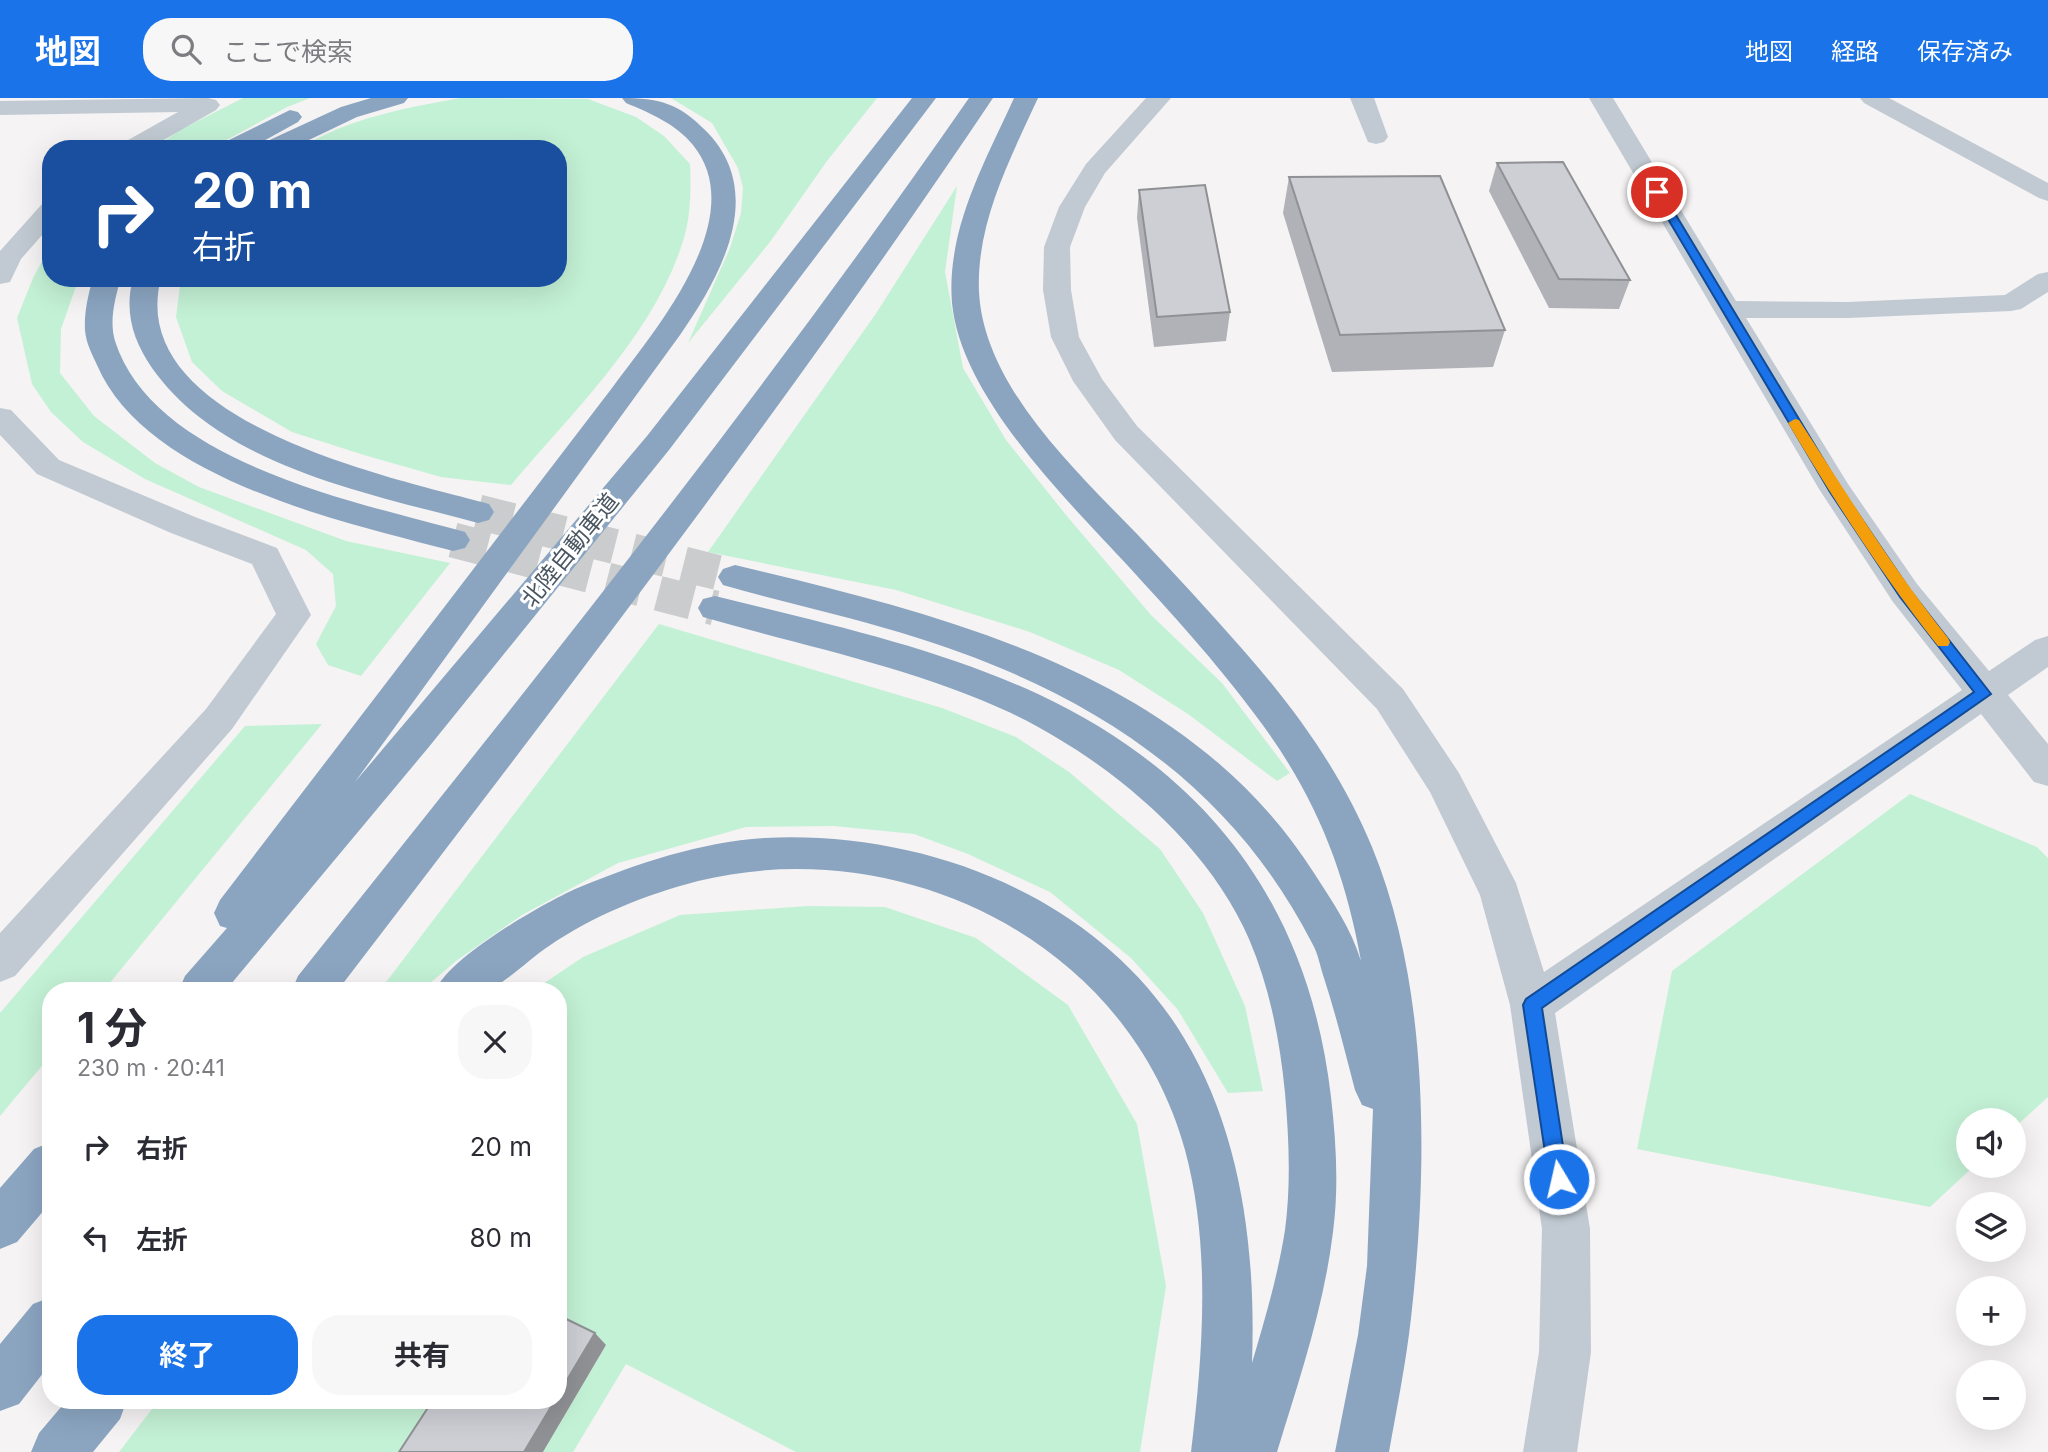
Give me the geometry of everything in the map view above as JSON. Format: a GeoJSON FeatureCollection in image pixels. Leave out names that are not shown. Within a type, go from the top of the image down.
{"type":"FeatureCollection","features":[{"type":"Feature","properties":{"kind":"highway"},"geometry":{"type":"LineString","coordinates":[[246,140],[276,123],[338,98]]}},
{"type":"Feature","properties":{"kind":"highway"},"geometry":{"type":"LineString","coordinates":[[289,140],[349,112],[396,98]]}},
{"type":"Feature","properties":{"kind":"highway"},"geometry":{"type":"LineString","coordinates":[[183,982],[618,401],[699,284],[713,252],[722,221],[723,192],[719,167],[705,143],[687,124],[659,107],[634,98]]}},
{"type":"Feature","properties":{"kind":"highway","name":"北陸自動車道"},"geometry":{"type":"LineString","coordinates":[[207,982],[415,738],[658,443],[924,98]]}},
{"type":"Feature","properties":{"kind":"highway"},"geometry":{"type":"LineString","coordinates":[[319,982],[721,463],[981,98]]}},
{"type":"Feature","properties":{"kind":"highway"},"geometry":{"type":"LineString","coordinates":[[1026,98],[981,203],[970,239],[965,271],[968,310],[978,352],[1012,409],[1061,472],[1198,621],[1253,685],[1295,744],[1330,803],[1360,869],[1378,941],[1391,1022],[1395,1205],[1386,1318],[1362,1452]]}},
{"type":"Feature","properties":{"kind":"highway"},"geometry":{"type":"LineString","coordinates":[[105,287],[99,308],[101,341],[113,373],[132,402],[162,427],[197,452],[289,492],[453,540]]}},
{"type":"Feature","properties":{"kind":"highway"},"geometry":{"type":"LineString","coordinates":[[146,287],[142,313],[149,341],[165,371],[190,397],[227,424],[271,447],[315,463],[478,512]]}},
{"type":"Feature","properties":{"kind":"highway"},"geometry":{"type":"LineString","coordinates":[[1250,1452],[1287,1332],[1309,1230],[1312,1139],[1305,1056],[1287,983],[1259,916],[1225,862],[1181,812],[1138,773],[1082,735],[1028,705],[968,679],[725,593],[919,625],[985,646],[1098,696],[1147,726],[1192,759],[1231,796],[1289,863],[1331,935],[1357,1013],[1381,1102],[1395,1205]]}},
{"type":"Feature","properties":{"kind":"highway"},"geometry":{"type":"LineString","coordinates":[[467,982],[506,951],[584,904],[661,874],[737,858],[811,852],[882,858],[955,879],[1023,911],[1084,953],[1140,1009],[1180,1075],[1210,1153],[1225,1242],[1227,1341],[1219,1452]]}},
{"type":"Feature","properties":{"kind":"highway"},"geometry":{"type":"LineString","coordinates":[[4,1220],[42,1170]]}},
{"type":"Feature","properties":{"kind":"highway"},"geometry":{"type":"LineString","coordinates":[[4,1220],[42,1176]]}},
{"type":"Feature","properties":{"kind":"highway"},"geometry":{"type":"LineString","coordinates":[[0,1385],[42,1333]]}},
{"type":"Feature","properties":{"kind":"highway"},"geometry":{"type":"LineString","coordinates":[[58,1452],[94,1409]]}},
{"type":"Feature","properties":{"kind":"street"},"geometry":{"type":"LineString","coordinates":[[2,110],[28,98]]}},
{"type":"Feature","properties":{"kind":"street"},"geometry":{"type":"LineString","coordinates":[[1159,98],[1096,169],[1072,207],[1057,247],[1057,290],[1065,337],[1088,381],[1126,433],[1390,699],[1445,783],[1501,895],[1532,1005],[1566,1229],[1565,1352],[1550,1452]]}},
{"type":"Feature","properties":{"kind":"street"},"geometry":{"type":"LineString","coordinates":[[1362,98],[1376,137]]}},
{"type":"Feature","properties":{"kind":"street"},"geometry":{"type":"LineString","coordinates":[[1601,98],[1835,489],[1905,593],[2048,771]]}},
{"type":"Feature","properties":{"kind":"street"},"geometry":{"type":"LineString","coordinates":[[1872,98],[2048,193]]}},
{"type":"Feature","properties":{"kind":"street"},"geometry":{"type":"LineString","coordinates":[[2,110],[216,101]]}},
{"type":"Feature","properties":{"kind":"street"},"geometry":{"type":"LineString","coordinates":[[146,140],[216,101]]}},
{"type":"Feature","properties":{"kind":"street"},"geometry":{"type":"LineString","coordinates":[[0,276],[9,257],[42,219]]}},
{"type":"Feature","properties":{"kind":"street"},"geometry":{"type":"LineString","coordinates":[[1727,309],[1848,310],[2011,303],[2048,280]]}},
{"type":"Feature","properties":{"kind":"street"},"geometry":{"type":"LineString","coordinates":[[0,417],[48,467],[183,525],[265,556],[294,615],[219,719],[0,963]]}},
{"type":"Feature","properties":{"kind":"street"},"geometry":{"type":"LineString","coordinates":[[1532,1005],[2048,649]]}},
{"type":"Feature","properties":{"kind":"green space"},"geometry":{"type":"Polygon","coordinates":[[[243,98],[310,98],[287,107],[226,140],[166,140],[243,98]]]}},
{"type":"Feature","properties":{"kind":"green space"},"geometry":{"type":"Polygon","coordinates":[[[460,98],[588,99],[636,117],[664,136],[690,164],[690,201],[684,238],[654,307],[633,339],[586,399],[511,485],[441,477],[292,432],[222,391],[192,362],[176,317],[180,287],[567,287],[567,140],[315,140],[337,129],[398,110],[460,98]]]}},
{"type":"Feature","properties":{"kind":"green space"},"geometry":{"type":"Polygon","coordinates":[[[671,98],[877,98],[827,161],[770,242],[688,343],[730,248],[741,213],[743,188],[738,168],[712,123],[671,98]]]}},
{"type":"Feature","properties":{"kind":"green space"},"geometry":{"type":"Polygon","coordinates":[[[957,186],[945,272],[963,368],[1006,440],[1066,515],[1151,615],[1222,683],[1290,773],[1277,781],[1188,714],[1119,670],[1030,632],[896,590],[708,552],[877,312],[957,186]]]}},
{"type":"Feature","properties":{"kind":"green space"},"geometry":{"type":"Polygon","coordinates":[[[42,262],[42,287],[76,287],[61,329],[60,373],[94,416],[155,463],[199,487],[346,541],[450,563],[361,676],[328,665],[316,644],[336,606],[333,574],[306,550],[145,479],[83,442],[51,412],[32,384],[17,318],[42,262]]]}},
{"type":"Feature","properties":{"kind":"green space"},"geometry":{"type":"Polygon","coordinates":[[[659,624],[942,708],[1016,737],[1069,772],[1160,849],[1203,913],[1245,1006],[1263,1091],[1228,1093],[1178,1010],[1131,958],[1050,892],[968,854],[914,834],[834,826],[746,827],[618,863],[522,915],[456,961],[431,982],[386,982],[659,624]]]}},
{"type":"Feature","properties":{"kind":"green space"},"geometry":{"type":"Polygon","coordinates":[[[322,724],[111,982],[42,982],[42,1066],[0,1116],[0,1013],[245,726],[322,724]]]}},
{"type":"Feature","properties":{"kind":"green space"},"geometry":{"type":"Polygon","coordinates":[[[1910,794],[2037,847],[2048,858],[2048,1097],[2026,1117],[2026,1108],[1956,1108],[1956,1178],[1961,1178],[1930,1207],[1637,1149],[1672,971],[1910,794]]]}},
{"type":"Feature","properties":{"kind":"green space"},"geometry":{"type":"Polygon","coordinates":[[[808,906],[885,907],[976,938],[1068,1005],[1137,1124],[1166,1286],[1140,1452],[796,1452],[626,1364],[573,1452],[543,1452],[606,1345],[567,1326],[567,982],[546,982],[583,957],[680,915],[808,906]]]}},
{"type":"Feature","properties":{"kind":"green space"},"geometry":{"type":"Polygon","coordinates":[[[152,1409],[449,1409],[421,1452],[119,1452],[152,1409]]]}},
{"type":"Feature","properties":{"kind":"building"},"geometry":{"type":"Polygon","coordinates":[[[1563,162],[1630,280],[1559,279],[1497,163],[1563,162]]]}},
{"type":"Feature","properties":{"kind":"building"},"geometry":{"type":"Polygon","coordinates":[[[1440,176],[1505,330],[1340,335],[1289,177],[1440,176]]]}},
{"type":"Feature","properties":{"kind":"building"},"geometry":{"type":"Polygon","coordinates":[[[1205,185],[1230,312],[1157,317],[1139,190],[1205,185]]]}},
{"type":"Feature","properties":{"kind":"building"},"geometry":{"type":"Polygon","coordinates":[[[567,1319],[595,1333],[567,1380],[567,1319]]]}},
{"type":"Feature","properties":{"kind":"building"},"geometry":{"type":"Polygon","coordinates":[[[427,1409],[550,1409],[524,1452],[399,1452],[427,1409]]]}},
{"type":"Feature","properties":{"kind":"tunnel"},"geometry":{"type":"LineString","coordinates":[[478,512],[735,577]]}},
{"type":"Feature","properties":{"kind":"tunnel"},"geometry":{"type":"LineString","coordinates":[[453,540],[715,608]]}},
{"type":"Feature","properties":{"kind":"slow traffic"},"geometry":{"type":"LineString","coordinates":[[1795,423],[1835,489],[1905,593],[1943,642]]}},
{"type":"Feature","properties":{"kind":"route"},"geometry":{"type":"LineString","coordinates":[[1559,1179],[1532,1005],[1984,694],[1905,593],[1835,489],[1657,192]]}}]}
